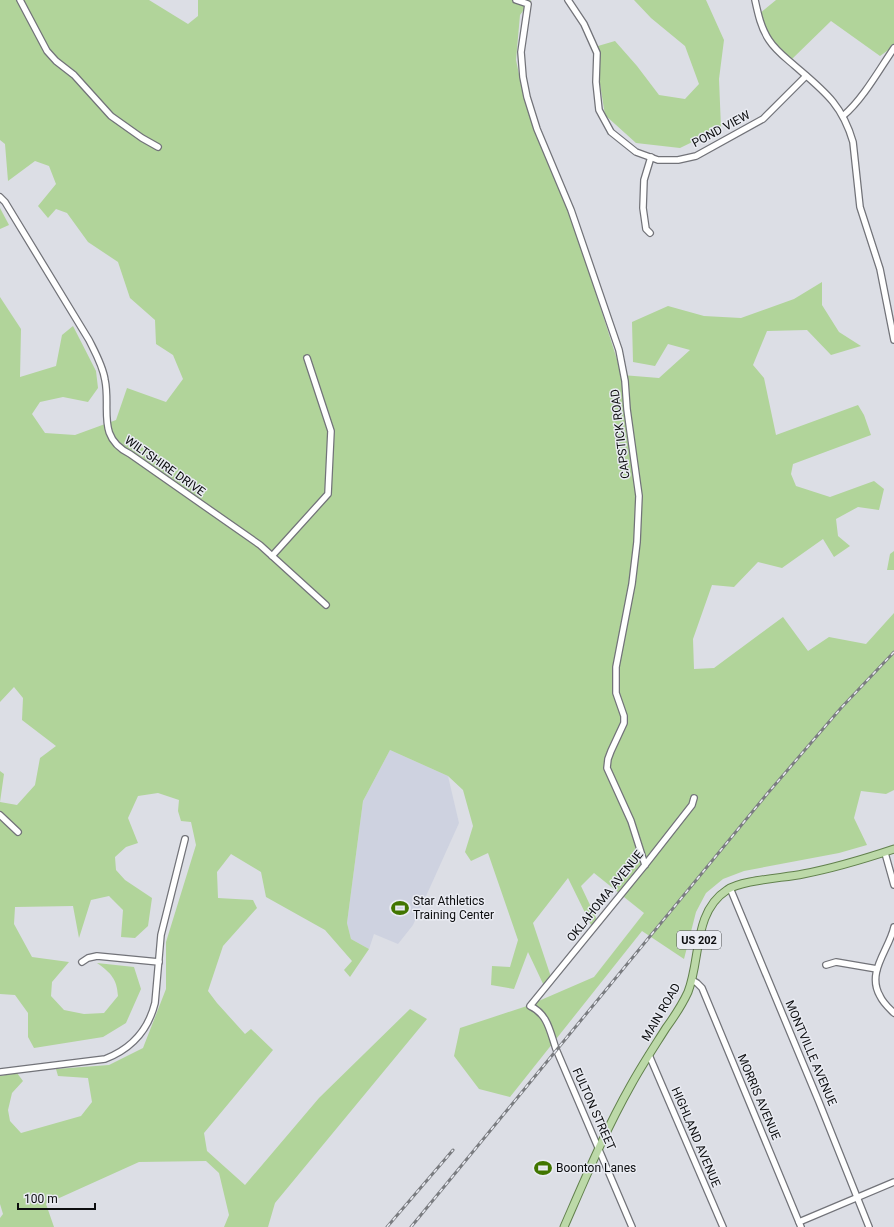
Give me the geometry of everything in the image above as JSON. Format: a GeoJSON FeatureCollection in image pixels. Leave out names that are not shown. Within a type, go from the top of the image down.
{"type":"FeatureCollection","features":[{"type":"Feature","properties":{"kind":"main road","name":"MAIN ROAD"},"geometry":{"type":"LineString","coordinates":[[599,1147],[616,1111],[683,1001],[692,980],[705,920],[716,899],[730,888],[738,885],[805,874],[894,850]]}},
{"type":"Feature","properties":{"kind":"main road","name":"US 202"},"geometry":{"type":"LineString","coordinates":[[564,1227],[599,1147]]}},
{"type":"Feature","properties":{"kind":"street"},"geometry":{"type":"LineString","coordinates":[[20,0],[47,51],[56,61],[74,75],[111,116],[142,138],[158,147]]}},
{"type":"Feature","properties":{"kind":"street","name":"CAPSTICK ROAD"},"geometry":{"type":"LineString","coordinates":[[516,0],[528,4],[521,52],[523,77],[527,97],[537,129],[564,191],[621,356],[625,381],[627,409],[639,496],[637,542],[632,584],[616,667],[616,693],[624,716],[624,723],[611,751],[607,768],[631,821],[645,865]]}},
{"type":"Feature","properties":{"kind":"street","name":"POND VIEW"},"geometry":{"type":"LineString","coordinates":[[568,0],[584,24],[597,54],[596,82],[599,110],[611,132],[636,152],[651,158],[658,160],[678,160],[696,156],[763,120],[806,76]]}},
{"type":"Feature","properties":{"kind":"street"},"geometry":{"type":"LineString","coordinates":[[755,0],[760,20],[768,40],[780,53],[830,97],[843,116],[853,142],[860,207],[880,269],[894,340]]}},
{"type":"Feature","properties":{"kind":"street"},"geometry":{"type":"LineString","coordinates":[[843,116],[858,100],[894,48]]}},
{"type":"Feature","properties":{"kind":"street"},"geometry":{"type":"LineString","coordinates":[[650,233],[646,229],[643,208],[644,180],[651,158]]}},
{"type":"Feature","properties":{"kind":"street","name":"WILTSHIRE DRIVE"},"geometry":{"type":"LineString","coordinates":[[0,197],[89,340],[97,356],[105,379],[107,426],[114,443],[123,451],[130,454],[260,546],[326,605]]}},
{"type":"Feature","properties":{"kind":"street"},"geometry":{"type":"LineString","coordinates":[[272,556],[328,494],[331,431],[307,358]]}},
{"type":"Feature","properties":{"kind":"street","name":"OKLAHOMA AVENUE"},"geometry":{"type":"LineString","coordinates":[[530,1006],[645,865],[692,805],[694,798]]}},
{"type":"Feature","properties":{"kind":"street"},"geometry":{"type":"LineString","coordinates":[[0,815],[18,832]]}},
{"type":"Feature","properties":{"kind":"street"},"geometry":{"type":"LineString","coordinates":[[0,1072],[97,1061],[113,1056],[128,1048],[138,1038],[145,1029],[153,1012],[161,935],[185,839]]}},
{"type":"Feature","properties":{"kind":"street"},"geometry":{"type":"LineString","coordinates":[[885,853],[894,885]]}},
{"type":"Feature","properties":{"kind":"street","name":"MONTVILLE AVENUE"},"geometry":{"type":"LineString","coordinates":[[730,888],[820,1102],[869,1227]]}},
{"type":"Feature","properties":{"kind":"street"},"geometry":{"type":"LineString","coordinates":[[894,927],[892,941],[880,960],[877,970],[876,985],[879,995],[894,1013]]}},
{"type":"Feature","properties":{"kind":"street"},"geometry":{"type":"LineString","coordinates":[[82,962],[88,958],[96,956],[158,962]]}},
{"type":"Feature","properties":{"kind":"street"},"geometry":{"type":"LineString","coordinates":[[826,965],[836,962],[877,970]]}},
{"type":"Feature","properties":{"kind":"street","name":"MORRIS AVENUE"},"geometry":{"type":"LineString","coordinates":[[692,980],[702,988],[800,1224]]}},
{"type":"Feature","properties":{"kind":"street","name":"FULTON STREET"},"geometry":{"type":"LineString","coordinates":[[530,1006],[540,1012],[546,1020],[556,1049],[632,1227]]}},
{"type":"Feature","properties":{"kind":"street","name":"HIGHLAND AVENUE"},"geometry":{"type":"LineString","coordinates":[[649,1055],[723,1227]]}},
{"type":"Feature","properties":{"kind":"street"},"geometry":{"type":"LineString","coordinates":[[800,1224],[857,1197],[894,1182]]}},
{"type":"Feature","properties":{"kind":"shaded area"},"geometry":{"type":"Polygon","coordinates":[[[390,750],[448,776],[459,823],[413,925],[398,944],[374,934],[369,949],[351,939],[347,923],[363,801],[390,750]]]}},
{"type":"Feature","properties":{"kind":"green space"},"geometry":{"type":"Polygon","coordinates":[[[0,0],[149,0],[188,24],[198,16],[198,0],[531,0],[520,15],[516,60],[525,103],[566,200],[622,375],[659,378],[690,350],[668,344],[655,366],[633,362],[632,322],[668,306],[704,316],[741,318],[794,299],[822,282],[822,305],[839,332],[861,346],[831,355],[807,330],[767,331],[753,365],[764,378],[776,435],[858,405],[864,415],[871,435],[793,464],[791,474],[796,486],[830,497],[874,481],[884,489],[879,510],[858,507],[836,519],[838,536],[850,546],[834,557],[823,539],[782,568],[758,562],[734,587],[712,585],[693,639],[694,669],[714,668],[783,617],[808,651],[829,637],[866,644],[894,613],[894,790],[886,794],[861,791],[854,818],[867,845],[839,853],[744,871],[723,879],[706,893],[696,912],[684,959],[642,931],[510,1097],[479,1089],[454,1056],[460,1028],[527,1006],[594,977],[644,913],[594,873],[581,886],[598,922],[593,929],[568,878],[533,923],[552,980],[545,988],[528,952],[514,989],[491,985],[492,966],[510,967],[518,940],[488,853],[471,861],[465,852],[473,826],[463,790],[448,776],[390,750],[363,801],[347,923],[351,939],[369,949],[350,977],[344,970],[352,961],[325,930],[266,897],[261,872],[231,854],[217,872],[218,898],[253,900],[257,908],[223,946],[208,991],[245,1034],[251,1029],[273,1050],[204,1133],[207,1151],[245,1185],[319,1098],[410,1009],[427,1019],[275,1203],[268,1227],[224,1227],[229,1215],[219,1173],[206,1161],[139,1162],[46,1204],[54,1227],[0,1227],[0,1218],[3,1214],[0,1204],[0,1076],[17,1073],[23,1081],[12,1093],[8,1110],[10,1121],[21,1133],[81,1116],[92,1102],[88,1078],[58,1076],[56,1069],[109,1065],[143,1048],[166,989],[166,942],[196,845],[191,822],[181,821],[178,811],[179,800],[158,793],[138,796],[128,818],[138,843],[126,847],[115,857],[116,870],[125,880],[152,898],[148,926],[135,938],[121,937],[123,910],[109,896],[91,900],[79,938],[73,906],[15,907],[14,924],[32,957],[69,962],[52,982],[51,996],[64,1010],[84,1014],[104,1013],[118,996],[115,981],[106,970],[97,963],[134,967],[141,989],[126,1023],[103,1037],[34,1048],[28,1037],[28,1013],[15,995],[0,994],[0,802],[17,805],[35,785],[40,758],[56,746],[22,720],[23,698],[14,687],[0,702],[0,297],[21,329],[20,377],[56,366],[62,335],[73,326],[96,371],[98,388],[88,402],[63,397],[40,402],[32,414],[45,433],[75,435],[116,420],[127,388],[166,402],[183,379],[173,355],[156,344],[155,320],[130,298],[118,262],[88,242],[67,213],[56,209],[48,218],[38,206],[56,184],[49,166],[35,161],[8,181],[5,144],[0,140],[0,0]]]}},
{"type":"Feature","properties":{"kind":"green space"},"geometry":{"type":"Polygon","coordinates":[[[634,0],[706,0],[724,40],[719,79],[721,128],[680,148],[636,143],[605,115],[599,78],[598,46],[615,41],[637,66],[659,95],[685,99],[699,84],[685,46],[651,18],[634,0]]]}},
{"type":"Feature","properties":{"kind":"green space"},"geometry":{"type":"Polygon","coordinates":[[[776,0],[894,0],[894,46],[880,56],[831,21],[792,59],[770,41],[759,14],[776,0]]]}},
{"type":"Feature","properties":{"kind":"green space"},"geometry":{"type":"Polygon","coordinates":[[[0,208],[9,225],[0,229],[0,208]]]}},
{"type":"Feature","properties":{"kind":"green space"},"geometry":{"type":"Polygon","coordinates":[[[894,551],[894,570],[887,570],[890,554],[894,551]]]}},
{"type":"Feature","properties":{"kind":"green space"},"geometry":{"type":"Polygon","coordinates":[[[0,771],[4,774],[0,802],[0,771]]]}},
{"type":"Feature","properties":{"kind":"railway"},"geometry":{"type":"LineString","coordinates":[[411,1227],[767,794],[841,708],[894,652]]}},
{"type":"Feature","properties":{"kind":"railway"},"geometry":{"type":"LineString","coordinates":[[387,1227],[453,1150]]}},
{"type":"Feature","properties":{"kind":"place","name":"Star Athletics Training Center"},"geometry":{"type":"Point","coordinates":[400,908]}},
{"type":"Feature","properties":{"kind":"place","name":"Boonton Lanes"},"geometry":{"type":"Point","coordinates":[543,1168]}}]}
